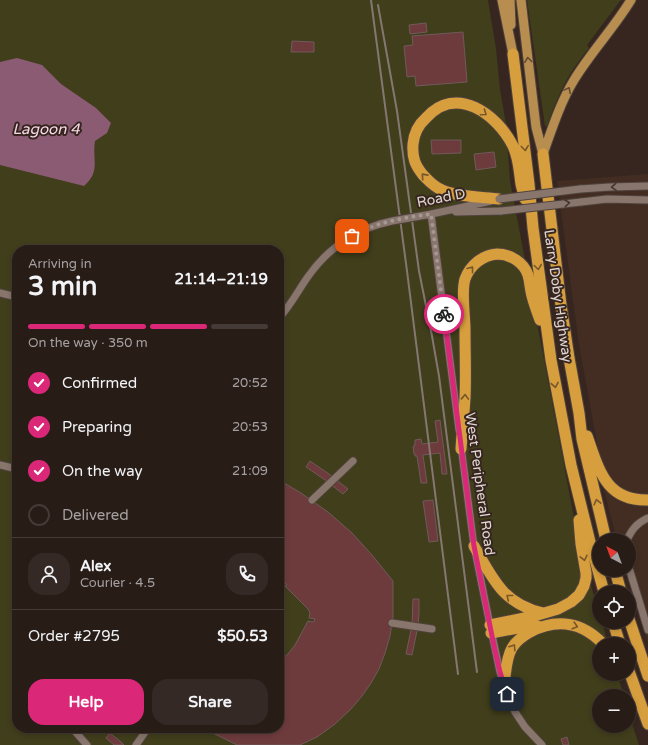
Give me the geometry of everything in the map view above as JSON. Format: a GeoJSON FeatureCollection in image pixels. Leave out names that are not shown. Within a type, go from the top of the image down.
{"type":"FeatureCollection","features":[{"type":"Feature","properties":{"kind":"highway","name":"Larry Doby Highway"},"geometry":{"type":"LineString","coordinates":[[513,54],[533,228],[549,347],[577,491],[602,585]]}},
{"type":"Feature","properties":{"kind":"highway"},"geometry":{"type":"LineString","coordinates":[[499,199],[457,194],[442,190],[432,184],[418,169],[414,160],[414,138],[418,128],[428,114],[443,106],[468,104],[478,108],[493,118],[513,146],[520,164],[521,185],[533,228]]}},
{"type":"Feature","properties":{"kind":"highway","name":"Larry Doby Highway"},"geometry":{"type":"LineString","coordinates":[[543,154],[562,312],[582,439],[604,533]]}},
{"type":"Feature","properties":{"kind":"highway"},"geometry":{"type":"LineString","coordinates":[[461,449],[465,398],[464,287],[465,278],[473,265],[487,256],[503,255],[513,258],[523,267],[528,275],[532,297],[549,347]]}},
{"type":"Feature","properties":{"kind":"highway"},"geometry":{"type":"LineString","coordinates":[[579,413],[600,470],[608,483],[626,497],[648,500]]}},
{"type":"Feature","properties":{"kind":"highway"},"geometry":{"type":"LineString","coordinates":[[490,629],[562,608],[571,602],[582,591],[586,573],[581,544],[577,491]]}},
{"type":"Feature","properties":{"kind":"highway"},"geometry":{"type":"LineString","coordinates":[[474,546],[494,580],[503,592],[521,605],[544,613]]}},
{"type":"Feature","properties":{"kind":"highway"},"geometry":{"type":"LineString","coordinates":[[490,629],[545,626],[563,623],[577,626],[590,632],[595,637]]}},
{"type":"Feature","properties":{"kind":"highway"},"geometry":{"type":"LineString","coordinates":[[504,684],[508,655],[513,646],[527,634],[545,626]]}},
{"type":"Feature","properties":{"kind":"highway"},"geometry":{"type":"LineString","coordinates":[[632,629],[648,676]]}},
{"type":"Feature","properties":{"kind":"highway"},"geometry":{"type":"LineString","coordinates":[[632,681],[648,724]]}},
{"type":"Feature","properties":{"kind":"main road","name":"Larry Doby Highway"},"geometry":{"type":"LineString","coordinates":[[502,0],[513,54]]}},
{"type":"Feature","properties":{"kind":"main road"},"geometry":{"type":"LineString","coordinates":[[510,0],[513,54]]}},
{"type":"Feature","properties":{"kind":"main road"},"geometry":{"type":"LineString","coordinates":[[521,0],[536,127],[543,154]]}},
{"type":"Feature","properties":{"kind":"main road","name":"Larry Doby Highway"},"geometry":{"type":"LineString","coordinates":[[543,154],[561,105],[573,81],[631,0]]}},
{"type":"Feature","properties":{"kind":"main road"},"geometry":{"type":"LineString","coordinates":[[626,8],[636,0]]}},
{"type":"Feature","properties":{"kind":"street","name":"Road D"},"geometry":{"type":"LineString","coordinates":[[284,311],[312,271],[330,251],[367,228],[392,221],[499,199],[580,189],[648,186]]}},
{"type":"Feature","properties":{"kind":"street"},"geometry":{"type":"LineString","coordinates":[[428,214],[500,210],[607,199],[648,200]]}},
{"type":"Feature","properties":{"kind":"street","name":"West Peripheral Road"},"geometry":{"type":"LineString","coordinates":[[428,214],[474,546],[490,629],[504,684],[511,704],[520,720],[542,745]]}},
{"type":"Feature","properties":{"kind":"street"},"geometry":{"type":"LineString","coordinates":[[0,293],[12,296]]}},
{"type":"Feature","properties":{"kind":"street"},"geometry":{"type":"LineString","coordinates":[[312,500],[353,461]]}},
{"type":"Feature","properties":{"kind":"street"},"geometry":{"type":"LineString","coordinates":[[0,465],[12,468]]}},
{"type":"Feature","properties":{"kind":"street"},"geometry":{"type":"LineString","coordinates":[[630,533],[635,526],[648,518]]}},
{"type":"Feature","properties":{"kind":"street"},"geometry":{"type":"LineString","coordinates":[[632,577],[648,630]]}},
{"type":"Feature","properties":{"kind":"street"},"geometry":{"type":"LineString","coordinates":[[392,623],[432,629]]}},
{"type":"Feature","properties":{"kind":"street"},"geometry":{"type":"LineString","coordinates":[[76,733],[87,745]]}},
{"type":"Feature","properties":{"kind":"street"},"geometry":{"type":"LineString","coordinates":[[136,745],[144,733]]}},
{"type":"Feature","properties":{"kind":"shaded area"},"geometry":{"type":"Polygon","coordinates":[[[0,0],[488,0],[506,125],[510,181],[579,544],[592,589],[592,629],[604,629],[606,637],[592,637],[592,681],[619,681],[622,689],[592,689],[592,733],[635,733],[639,745],[0,745],[0,0]]]}},
{"type":"Feature","properties":{"kind":"shaded area"},"geometry":{"type":"Polygon","coordinates":[[[527,0],[623,0],[620,1],[587,45],[589,48],[564,84],[547,126],[545,126],[527,0]]]}},
{"type":"Feature","properties":{"kind":"shaded area"},"geometry":{"type":"Polygon","coordinates":[[[648,174],[648,643],[636,603],[636,585],[631,585],[628,577],[636,577],[636,533],[615,533],[602,482],[599,454],[579,345],[557,181],[648,174]]]}},
{"type":"Feature","properties":{"kind":"water","name":"Lagoon 4"},"geometry":{"type":"Polygon","coordinates":[[[17,58],[42,65],[61,84],[96,108],[111,123],[107,133],[95,141],[94,170],[89,181],[84,186],[0,165],[0,62],[17,58]]]}},
{"type":"Feature","properties":{"kind":"building"},"geometry":{"type":"Polygon","coordinates":[[[426,23],[427,32],[410,34],[409,25],[426,23]]]}},
{"type":"Feature","properties":{"kind":"building"},"geometry":{"type":"Polygon","coordinates":[[[463,32],[467,82],[416,86],[415,76],[407,77],[404,46],[413,45],[412,36],[463,32]]]}},
{"type":"Feature","properties":{"kind":"building"},"geometry":{"type":"Polygon","coordinates":[[[292,41],[314,42],[314,52],[291,52],[292,41]]]}},
{"type":"Feature","properties":{"kind":"building"},"geometry":{"type":"Polygon","coordinates":[[[431,140],[461,140],[461,153],[432,154],[431,140]]]}},
{"type":"Feature","properties":{"kind":"building"},"geometry":{"type":"Polygon","coordinates":[[[494,152],[496,167],[476,170],[474,154],[494,152]]]}},
{"type":"Feature","properties":{"kind":"building"},"geometry":{"type":"Polygon","coordinates":[[[440,420],[447,474],[442,474],[440,453],[423,455],[427,483],[421,483],[417,456],[414,454],[413,447],[415,445],[415,440],[421,439],[422,444],[438,442],[435,421],[440,420]]]}},
{"type":"Feature","properties":{"kind":"building"},"geometry":{"type":"Polygon","coordinates":[[[310,461],[348,489],[343,494],[306,467],[310,461]]]}},
{"type":"Feature","properties":{"kind":"building"},"geometry":{"type":"Polygon","coordinates":[[[284,483],[328,512],[352,533],[393,581],[393,617],[390,636],[379,669],[362,696],[335,724],[317,737],[300,745],[237,745],[213,733],[284,733],[284,657],[295,645],[308,621],[314,622],[315,619],[309,618],[310,613],[308,609],[285,586],[287,585],[284,582],[284,483]]]}},
{"type":"Feature","properties":{"kind":"building"},"geometry":{"type":"Polygon","coordinates":[[[433,500],[438,541],[429,542],[423,501],[433,500]]]}},
{"type":"Feature","properties":{"kind":"building"},"geometry":{"type":"Polygon","coordinates":[[[413,599],[419,599],[419,613],[412,655],[406,654],[412,625],[413,599]]]}},
{"type":"Feature","properties":{"kind":"building"},"geometry":{"type":"Polygon","coordinates":[[[110,733],[124,745],[114,745],[106,738],[110,733]]]}},
{"type":"Feature","properties":{"kind":"building"},"geometry":{"type":"Polygon","coordinates":[[[567,737],[569,745],[563,745],[561,739],[567,737]]]}},
{"type":"Feature","properties":{"kind":"railway"},"geometry":{"type":"LineString","coordinates":[[371,0],[458,674]]}},
{"type":"Feature","properties":{"kind":"railway"},"geometry":{"type":"LineString","coordinates":[[378,5],[397,111],[419,271],[439,376],[477,672]]}},
{"type":"Feature","properties":{"kind":"way so far"},"geometry":{"type":"LineString","coordinates":[[352,236],[367,228],[380,224],[431,214],[444,314]]}},
{"type":"Feature","properties":{"kind":"route"},"geometry":{"type":"LineString","coordinates":[[444,314],[474,546],[494,646],[507,694]]}}]}
